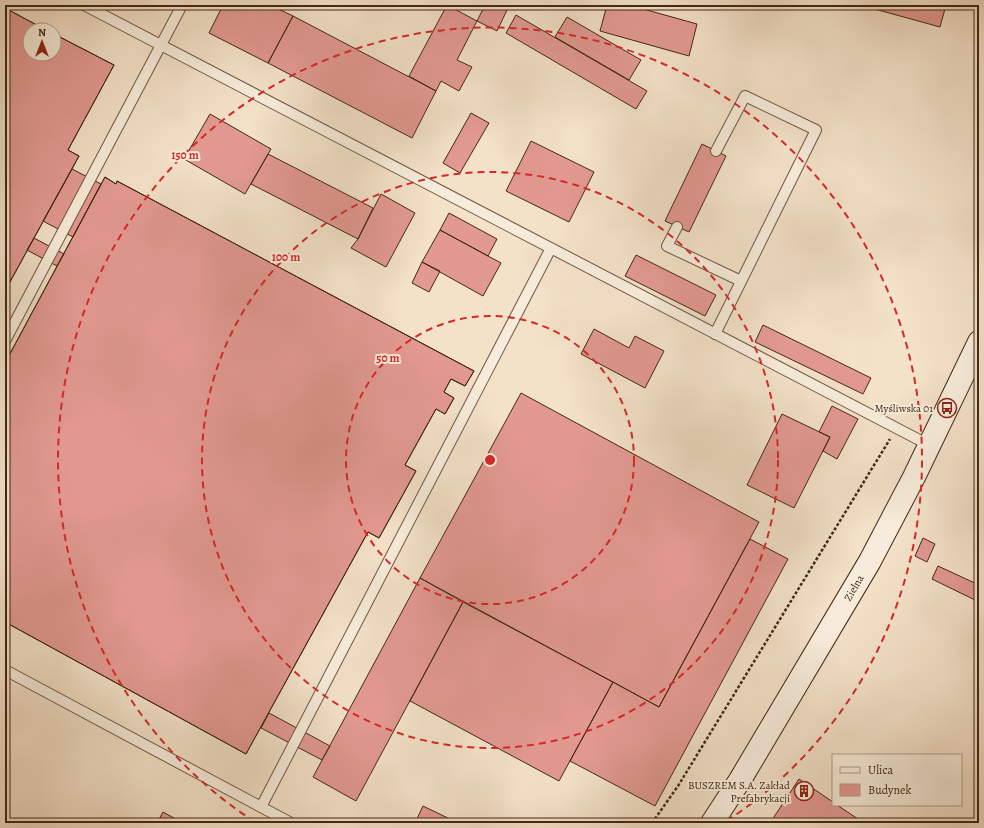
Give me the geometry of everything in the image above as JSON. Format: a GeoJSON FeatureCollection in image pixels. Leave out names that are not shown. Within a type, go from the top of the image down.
{"type":"FeatureCollection","features":[{"type":"Feature","properties":{"kind":"street","name":"Zielna"},"geometry":{"type":"LineString","coordinates":[[712,823],[740,780],[870,561],[979,342]]}},
{"type":"Feature","properties":{"kind":"lane"},"geometry":{"type":"LineString","coordinates":[[84,5],[929,445]]}},
{"type":"Feature","properties":{"kind":"lane"},"geometry":{"type":"LineString","coordinates":[[5,341],[182,5]]}},
{"type":"Feature","properties":{"kind":"lane"},"geometry":{"type":"LineString","coordinates":[[715,334],[816,130],[745,96],[716,151]]}},
{"type":"Feature","properties":{"kind":"lane"},"geometry":{"type":"LineString","coordinates":[[676,227],[667,246],[741,281]]}},
{"type":"Feature","properties":{"kind":"lane"},"geometry":{"type":"LineString","coordinates":[[261,807],[551,248]]}},
{"type":"Feature","properties":{"kind":"lane"},"geometry":{"type":"LineString","coordinates":[[5,670],[291,823]]}},
{"type":"Feature","properties":{"kind":"path"},"geometry":{"type":"LineString","coordinates":[[652,823],[678,786],[896,429]]}},
{"type":"Feature","properties":{"kind":"building"},"geometry":{"type":"Polygon","coordinates":[[[223,5],[270,5],[293,16],[268,63],[209,33],[223,5]]]}},
{"type":"Feature","properties":{"kind":"building"},"geometry":{"type":"Polygon","coordinates":[[[447,5],[477,21],[457,60],[472,67],[459,91],[441,81],[436,91],[409,76],[447,5]]]}},
{"type":"Feature","properties":{"kind":"building"},"geometry":{"type":"Polygon","coordinates":[[[485,5],[502,5],[508,8],[497,31],[477,21],[485,5]]]}},
{"type":"Feature","properties":{"kind":"building"},"geometry":{"type":"Polygon","coordinates":[[[607,5],[629,5],[697,24],[689,56],[600,31],[607,5]]]}},
{"type":"Feature","properties":{"kind":"building"},"geometry":{"type":"Polygon","coordinates":[[[860,5],[946,5],[940,27],[860,5]]]}},
{"type":"Feature","properties":{"kind":"building"},"geometry":{"type":"Polygon","coordinates":[[[5,8],[31,22],[22,22],[22,62],[62,62],[62,38],[114,65],[68,150],[79,156],[5,291],[5,8]]]}},
{"type":"Feature","properties":{"kind":"building"},"geometry":{"type":"Polygon","coordinates":[[[5,8],[31,22],[22,22],[22,62],[62,62],[62,38],[114,65],[68,150],[79,156],[5,291],[5,8]]]}},
{"type":"Feature","properties":{"kind":"building"},"geometry":{"type":"Polygon","coordinates":[[[516,15],[647,91],[636,109],[506,33],[516,15]]]}},
{"type":"Feature","properties":{"kind":"building"},"geometry":{"type":"Polygon","coordinates":[[[293,16],[436,91],[412,138],[268,63],[293,16]]]}},
{"type":"Feature","properties":{"kind":"building"},"geometry":{"type":"Polygon","coordinates":[[[567,17],[641,60],[629,80],[555,37],[567,17]]]}},
{"type":"Feature","properties":{"kind":"building"},"geometry":{"type":"Polygon","coordinates":[[[471,113],[489,123],[460,173],[443,163],[471,113]]]}},
{"type":"Feature","properties":{"kind":"building"},"geometry":{"type":"Polygon","coordinates":[[[210,114],[271,149],[245,194],[184,159],[210,114]]]}},
{"type":"Feature","properties":{"kind":"building"},"geometry":{"type":"Polygon","coordinates":[[[531,141],[594,172],[569,222],[506,191],[531,141]]]}},
{"type":"Feature","properties":{"kind":"building"},"geometry":{"type":"Polygon","coordinates":[[[702,144],[726,156],[689,232],[665,221],[702,144]]]}},
{"type":"Feature","properties":{"kind":"building"},"geometry":{"type":"Polygon","coordinates":[[[268,154],[373,208],[358,239],[251,184],[268,154]]]}},
{"type":"Feature","properties":{"kind":"building"},"geometry":{"type":"Polygon","coordinates":[[[72,169],[101,184],[73,237],[43,221],[72,169]]]}},
{"type":"Feature","properties":{"kind":"building"},"geometry":{"type":"Polygon","coordinates":[[[105,177],[116,184],[117,181],[474,371],[465,386],[451,379],[444,392],[454,398],[445,414],[436,409],[405,465],[416,471],[379,538],[368,532],[246,754],[5,622],[5,363],[105,177]]]}},
{"type":"Feature","properties":{"kind":"building"},"geometry":{"type":"Polygon","coordinates":[[[105,177],[116,184],[117,181],[474,371],[465,386],[451,379],[444,392],[454,398],[445,414],[436,409],[405,465],[416,471],[379,538],[368,532],[246,754],[5,622],[5,363],[105,177]]]}},
{"type":"Feature","properties":{"kind":"building"},"geometry":{"type":"Polygon","coordinates":[[[381,194],[415,213],[386,267],[351,248],[358,239],[381,194]]]}},
{"type":"Feature","properties":{"kind":"building"},"geometry":{"type":"Polygon","coordinates":[[[449,213],[497,239],[488,256],[440,230],[449,213]]]}},
{"type":"Feature","properties":{"kind":"building"},"geometry":{"type":"Polygon","coordinates":[[[440,230],[501,263],[483,296],[422,262],[440,230]]]}},
{"type":"Feature","properties":{"kind":"building"},"geometry":{"type":"Polygon","coordinates":[[[34,238],[64,254],[57,266],[27,250],[34,238]]]}},
{"type":"Feature","properties":{"kind":"building"},"geometry":{"type":"Polygon","coordinates":[[[636,255],[716,295],[705,316],[625,276],[636,255]]]}},
{"type":"Feature","properties":{"kind":"building"},"geometry":{"type":"Polygon","coordinates":[[[422,262],[440,271],[429,292],[412,283],[422,262]]]}},
{"type":"Feature","properties":{"kind":"building"},"geometry":{"type":"Polygon","coordinates":[[[763,325],[871,378],[863,394],[755,342],[763,325]]]}},
{"type":"Feature","properties":{"kind":"building"},"geometry":{"type":"Polygon","coordinates":[[[594,329],[629,348],[635,336],[664,351],[645,388],[581,354],[594,329]]]}},
{"type":"Feature","properties":{"kind":"building"},"geometry":{"type":"Polygon","coordinates":[[[521,393],[759,522],[659,707],[420,578],[521,393]]]}},
{"type":"Feature","properties":{"kind":"building"},"geometry":{"type":"Polygon","coordinates":[[[832,406],[858,419],[837,459],[823,451],[830,437],[819,432],[832,406]]]}},
{"type":"Feature","properties":{"kind":"building"},"geometry":{"type":"Polygon","coordinates":[[[782,414],[830,437],[794,508],[747,485],[782,414]]]}},
{"type":"Feature","properties":{"kind":"building"},"geometry":{"type":"Polygon","coordinates":[[[923,538],[935,544],[927,562],[915,556],[923,538]]]}},
{"type":"Feature","properties":{"kind":"building"},"geometry":{"type":"Polygon","coordinates":[[[750,539],[788,559],[655,806],[570,761],[613,682],[659,707],[750,539]]]}},
{"type":"Feature","properties":{"kind":"building"},"geometry":{"type":"Polygon","coordinates":[[[938,566],[979,585],[979,602],[932,579],[938,566]]]}},
{"type":"Feature","properties":{"kind":"building"},"geometry":{"type":"Polygon","coordinates":[[[420,578],[463,602],[356,801],[313,777],[420,578]]]}},
{"type":"Feature","properties":{"kind":"building"},"geometry":{"type":"Polygon","coordinates":[[[463,602],[613,682],[559,781],[410,701],[463,602]]]}},
{"type":"Feature","properties":{"kind":"building"},"geometry":{"type":"Polygon","coordinates":[[[269,713],[330,746],[322,760],[261,728],[269,713]]]}},
{"type":"Feature","properties":{"kind":"building","name":"BUSZREM S.A. Zakład Prefabrykacji"},"geometry":{"type":"Polygon","coordinates":[[[799,779],[832,801],[832,806],[838,806],[864,823],[770,823],[799,779]]]}},
{"type":"Feature","properties":{"kind":"building"},"geometry":{"type":"Polygon","coordinates":[[[423,806],[452,820],[450,823],[415,823],[423,806]]]}},
{"type":"Feature","properties":{"kind":"building"},"geometry":{"type":"Polygon","coordinates":[[[163,812],[183,823],[157,823],[163,812]]]}},
{"type":"Feature","properties":{"kind":"place","name":"Myśliwska 01"},"geometry":{"type":"Point","coordinates":[947,408]}},
{"type":"Feature","properties":{"kind":"place","name":"BUSZREM S.A. Zakład Prefabrykacji"},"geometry":{"type":"Point","coordinates":[804,791]}}]}
